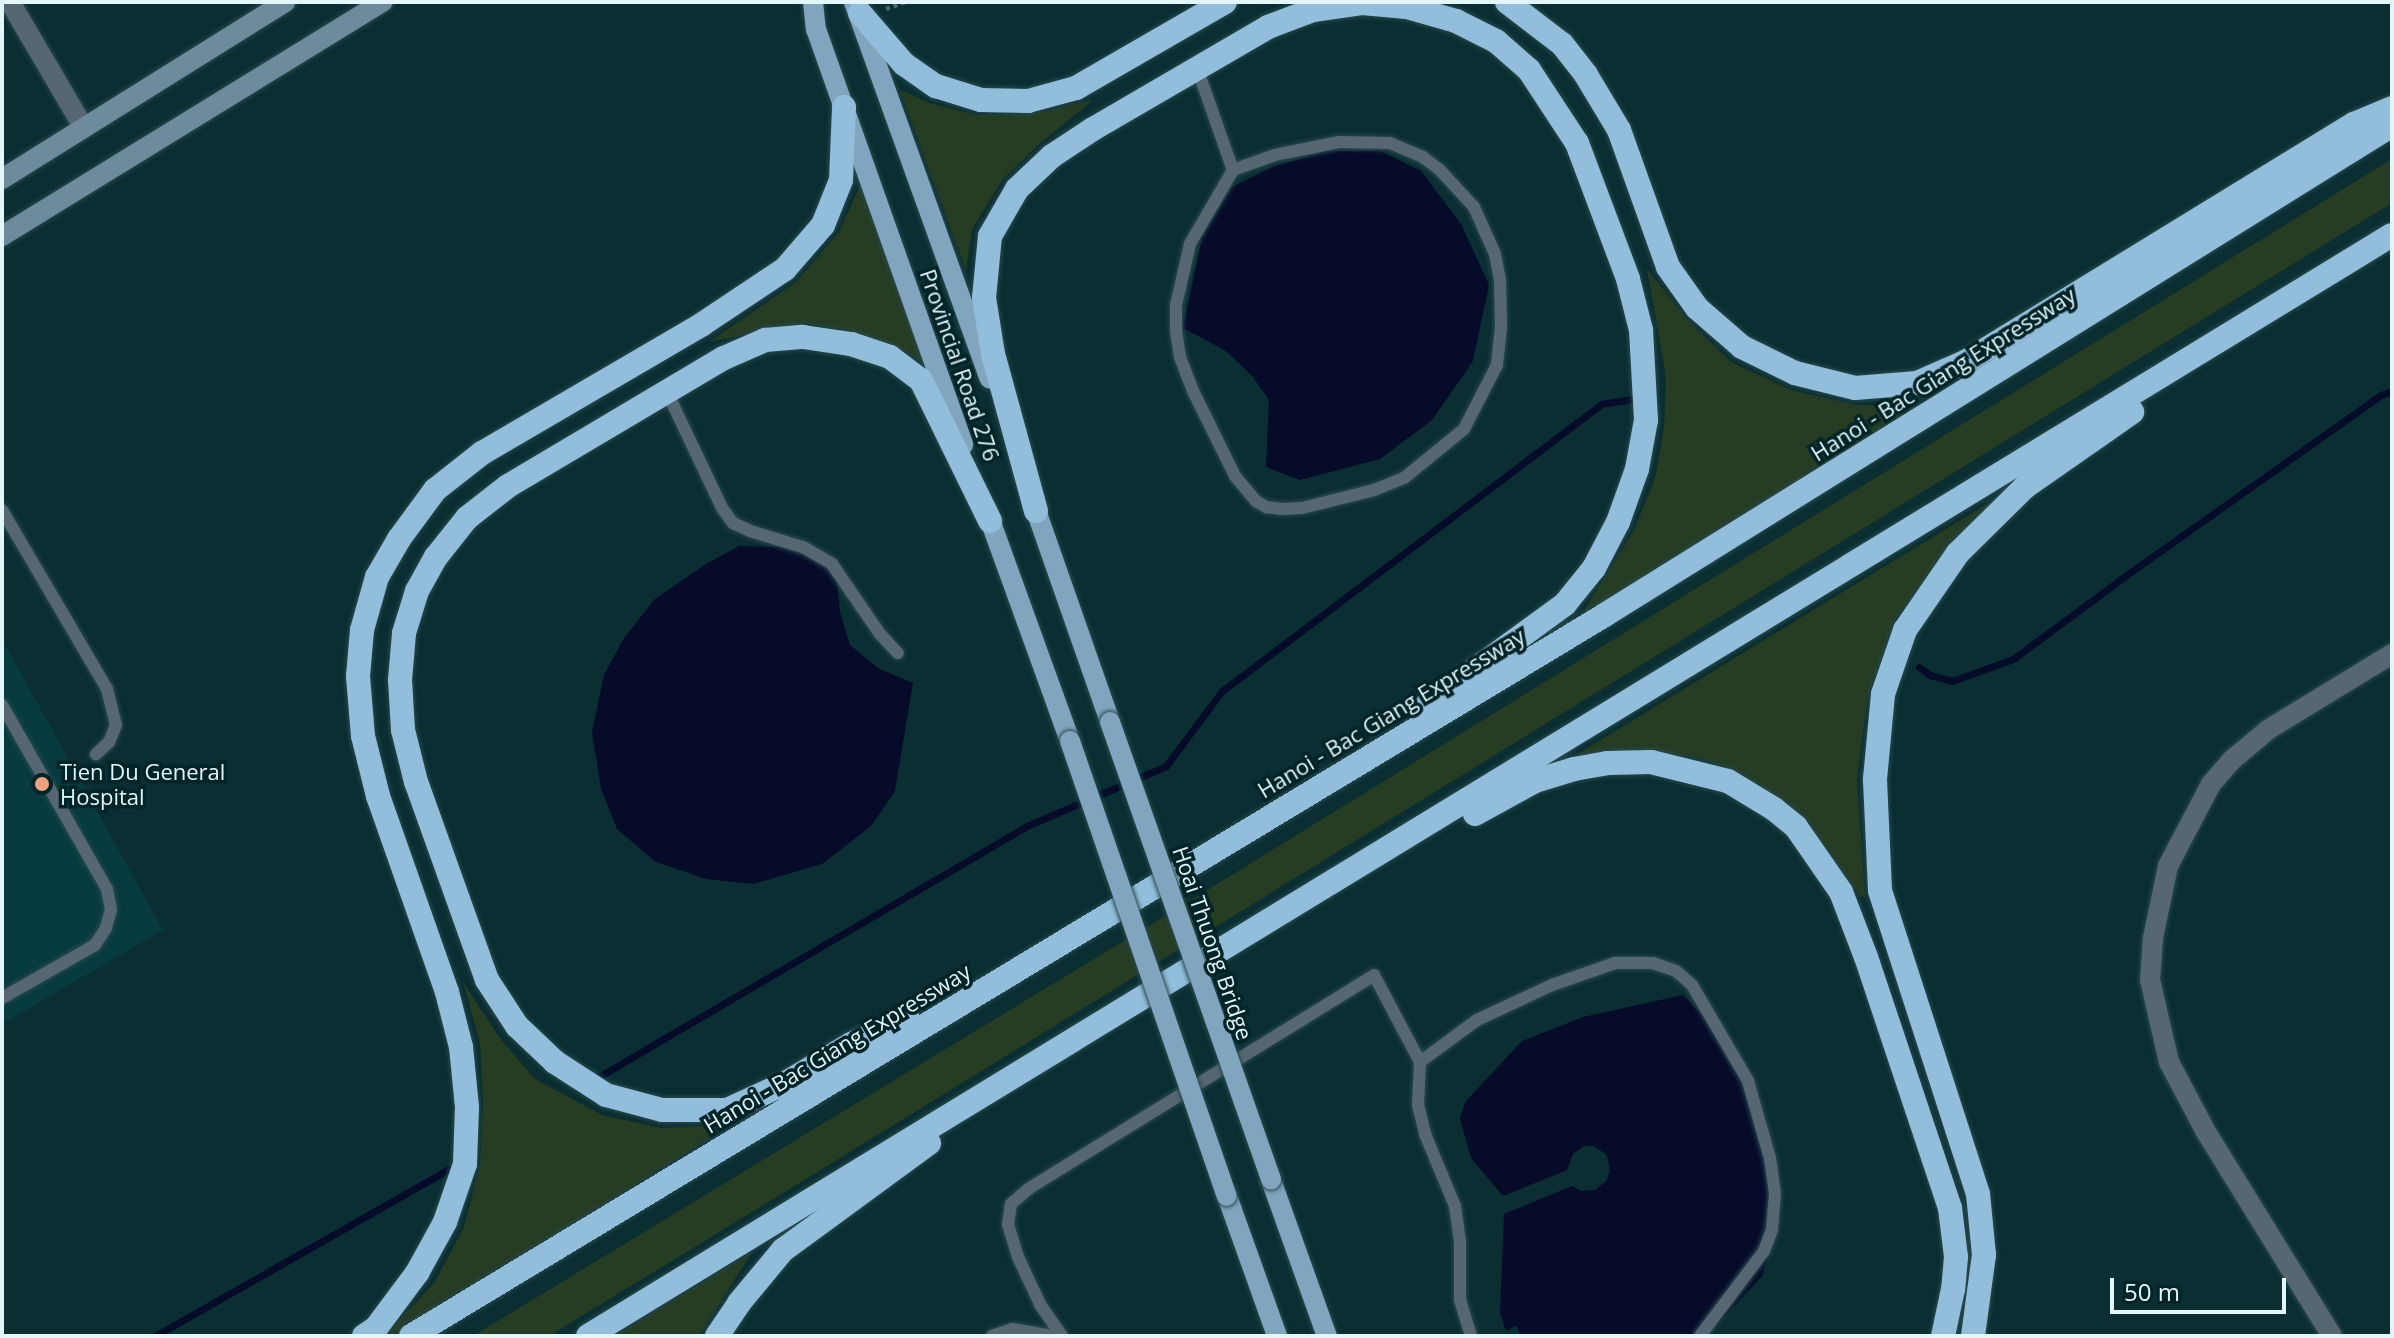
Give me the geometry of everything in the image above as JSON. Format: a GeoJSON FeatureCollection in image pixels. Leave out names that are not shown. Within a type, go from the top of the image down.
{"type":"FeatureCollection","features":[{"type":"Feature","properties":{"kind":"highway"},"geometry":{"type":"LineString","coordinates":[[857,7],[904,64],[936,86],[981,100],[1028,101],[1076,88],[1225,2]]}},
{"type":"Feature","properties":{"kind":"highway"},"geometry":{"type":"LineString","coordinates":[[1507,2],[1562,44],[1586,75],[1619,130],[1668,267],[1697,308],[1742,347],[1795,373],[1855,388],[1917,383],[1967,361],[2354,124],[2392,108]]}},
{"type":"Feature","properties":{"kind":"highway"},"geometry":{"type":"LineString","coordinates":[[1036,511],[993,354],[984,298],[990,236],[1017,189],[1052,156],[1268,27],[1313,10],[1362,3],[1407,7],[1456,21],[1496,41],[1529,70],[1577,143],[1628,279],[1641,330],[1646,420],[1637,469],[1618,522],[1594,568],[1565,604],[1303,796]]}},
{"type":"Feature","properties":{"kind":"highway"},"geometry":{"type":"LineString","coordinates":[[364,1336],[376,1328],[417,1273],[445,1222],[465,1164],[467,1107],[461,1047],[447,992],[378,796],[363,736],[358,676],[362,630],[377,577],[399,539],[435,490],[482,453],[713,317],[785,269],[823,225],[841,180],[844,107]]}},
{"type":"Feature","properties":{"kind":"highway","name":"Hanoi - Bac Giang Expressway"},"geometry":{"type":"LineString","coordinates":[[411,1336],[1603,616],[2392,125]]}},
{"type":"Feature","properties":{"kind":"highway"},"geometry":{"type":"LineString","coordinates":[[588,1336],[2392,235]]}},
{"type":"Feature","properties":{"kind":"highway"},"geometry":{"type":"LineString","coordinates":[[1973,1336],[1984,1255],[1978,1194],[1888,919],[1876,863],[1876,748],[1883,694],[1905,630],[1958,553],[2036,479],[2183,376],[2392,252]]}},
{"type":"Feature","properties":{"kind":"highway"},"geometry":{"type":"LineString","coordinates":[[990,521],[921,380],[890,357],[851,344],[803,337],[765,340],[724,358],[508,486],[467,518],[436,557],[417,591],[404,633],[400,680],[403,730],[416,782],[487,980],[517,1026],[555,1062],[606,1095],[662,1110],[727,1110],[784,1084],[851,1044],[1017,972]]}},
{"type":"Feature","properties":{"kind":"highway"},"geometry":{"type":"LineString","coordinates":[[1295,906],[1405,854],[1535,781],[1574,769],[1608,763],[1651,762],[1680,767],[1728,781],[1774,809],[1796,827],[1841,892],[1950,1208],[1956,1257],[1943,1336]]}},
{"type":"Feature","properties":{"kind":"highway"},"geometry":{"type":"LineString","coordinates":[[717,1336],[783,1250],[1076,1037]]}},
{"type":"Feature","properties":{"kind":"main road","name":"Provincial Road 276"},"geometry":{"type":"LineString","coordinates":[[813,2],[816,29],[1070,741],[1277,1336]]}},
{"type":"Feature","properties":{"kind":"main road","name":"Provincial Road 276"},"geometry":{"type":"LineString","coordinates":[[857,7],[1110,722]]}},
{"type":"Feature","properties":{"kind":"main road","name":"Hoai Thuong Bridge"},"geometry":{"type":"LineString","coordinates":[[1110,722],[1327,1336]]}},
{"type":"Feature","properties":{"kind":"street"},"geometry":{"type":"LineString","coordinates":[[10,2],[84,128]]}},
{"type":"Feature","properties":{"kind":"street"},"geometry":{"type":"LineString","coordinates":[[2,179],[285,2]]}},
{"type":"Feature","properties":{"kind":"street"},"geometry":{"type":"LineString","coordinates":[[2,236],[383,2]]}},
{"type":"Feature","properties":{"kind":"street"},"geometry":{"type":"LineString","coordinates":[[2332,1336],[2205,1130],[2169,1062],[2150,980],[2153,938],[2168,866],[2211,784],[2232,760],[2269,729],[2392,654]]}},
{"type":"Feature","properties":{"kind":"lane"},"geometry":{"type":"LineString","coordinates":[[1197,68],[1233,170],[1190,244],[1176,305],[1176,331],[1180,357],[1193,391],[1235,476],[1256,501],[1266,507],[1282,509],[1374,490],[1404,478],[1464,429],[1497,365],[1501,327],[1500,280],[1495,254],[1474,207],[1440,170],[1423,157],[1390,143],[1339,142],[1275,155],[1233,170]]}},
{"type":"Feature","properties":{"kind":"lane"},"geometry":{"type":"LineString","coordinates":[[667,392],[722,508],[733,523],[803,547],[832,564],[880,634],[898,653]]}},
{"type":"Feature","properties":{"kind":"lane"},"geometry":{"type":"LineString","coordinates":[[2,510],[107,689],[116,725],[109,742],[96,754]]}},
{"type":"Feature","properties":{"kind":"lane"},"geometry":{"type":"LineString","coordinates":[[2,705],[107,889],[111,910],[106,928],[95,945],[2,998]]}},
{"type":"Feature","properties":{"kind":"lane"},"geometry":{"type":"LineString","coordinates":[[1420,1062],[1477,1020],[1552,985],[1615,963],[1653,963],[1676,971],[1692,985],[1748,1081],[1770,1158],[1775,1194],[1772,1230],[1764,1251],[1700,1336]]}},
{"type":"Feature","properties":{"kind":"lane"},"geometry":{"type":"LineString","coordinates":[[1062,1336],[1040,1304],[1012,1239],[1008,1215],[1017,1197],[1374,975],[1420,1062],[1418,1105],[1425,1134],[1455,1206],[1460,1241],[1460,1300],[1471,1336]]}},
{"type":"Feature","properties":{"kind":"lane"},"geometry":{"type":"LineString","coordinates":[[992,1336],[1012,1329],[1054,1336]]}},
{"type":"Feature","properties":{"kind":"shaded area"},"geometry":{"type":"Polygon","coordinates":[[[1328,151],[1380,151],[1421,171],[1461,224],[1489,285],[1473,361],[1432,420],[1380,459],[1300,480],[1266,467],[1269,400],[1252,376],[1226,351],[1183,328],[1202,237],[1232,187],[1275,166],[1328,151]]]}},
{"type":"Feature","properties":{"kind":"shaded area"},"geometry":{"type":"Polygon","coordinates":[[[739,546],[778,547],[815,558],[837,578],[840,612],[850,645],[878,668],[913,683],[895,791],[871,826],[822,864],[753,884],[706,879],[656,862],[617,829],[601,788],[592,732],[604,675],[624,638],[655,599],[739,546]]]}},
{"type":"Feature","properties":{"kind":"shaded area","name":"Tien Du General Hospital"},"geometry":{"type":"Polygon","coordinates":[[[2,639],[163,930],[2,1024],[2,639]]]}},
{"type":"Feature","properties":{"kind":"shaded area"},"geometry":{"type":"Polygon","coordinates":[[[1683,995],[1712,1025],[1745,1082],[1767,1159],[1778,1223],[1762,1276],[1707,1336],[1522,1336],[1516,1326],[1506,1331],[1500,1313],[1504,1214],[1572,1186],[1581,1191],[1595,1190],[1606,1181],[1610,1171],[1607,1155],[1594,1146],[1584,1146],[1573,1154],[1567,1170],[1503,1196],[1471,1158],[1460,1118],[1466,1101],[1522,1041],[1583,1017],[1683,995]]]}},
{"type":"Feature","properties":{"kind":"green space"},"geometry":{"type":"Polygon","coordinates":[[[900,90],[930,103],[976,115],[1031,114],[1093,100],[1003,179],[972,229],[966,271],[900,90]]]}},
{"type":"Feature","properties":{"kind":"green space"},"geometry":{"type":"Polygon","coordinates":[[[2392,159],[2392,203],[757,1209],[549,1336],[473,1336],[1206,891],[2392,159]]]}},
{"type":"Feature","properties":{"kind":"green space"},"geometry":{"type":"Polygon","coordinates":[[[861,171],[929,365],[854,331],[802,323],[709,342],[796,282],[839,232],[859,188],[861,171]]]}},
{"type":"Feature","properties":{"kind":"green space"},"geometry":{"type":"Polygon","coordinates":[[[1647,269],[1686,318],[1731,362],[1791,390],[1857,405],[1926,405],[1579,619],[1634,530],[1655,478],[1664,428],[1666,377],[1647,269]]]}},
{"type":"Feature","properties":{"kind":"green space"},"geometry":{"type":"Polygon","coordinates":[[[1995,499],[1945,552],[1895,620],[1868,696],[1857,779],[1865,897],[1861,897],[1806,821],[1730,769],[1701,758],[1647,751],[1576,755],[1995,499]]]}},
{"type":"Feature","properties":{"kind":"green space"},"geometry":{"type":"Polygon","coordinates":[[[463,982],[499,1037],[535,1079],[602,1115],[662,1128],[733,1124],[391,1336],[384,1336],[434,1283],[464,1227],[480,1165],[483,1105],[480,1043],[463,982]]]}},
{"type":"Feature","properties":{"kind":"green space"},"geometry":{"type":"Polygon","coordinates":[[[752,1252],[699,1336],[614,1336],[752,1252]]]}},
{"type":"Feature","properties":{"kind":"waterway"},"geometry":{"type":"LineString","coordinates":[[1919,667],[1930,675],[1952,681],[2013,659],[2381,395],[2392,391]]}},
{"type":"Feature","properties":{"kind":"waterway"},"geometry":{"type":"LineString","coordinates":[[595,1079],[1027,826],[1166,766],[1222,691],[1601,404],[1632,399]]}},
{"type":"Feature","properties":{"kind":"waterway"},"geometry":{"type":"LineString","coordinates":[[155,1336],[456,1165]]}},
{"type":"Feature","properties":{"kind":"place","name":"Tien Du General Hospital"},"geometry":{"type":"Point","coordinates":[42,784]}}]}
